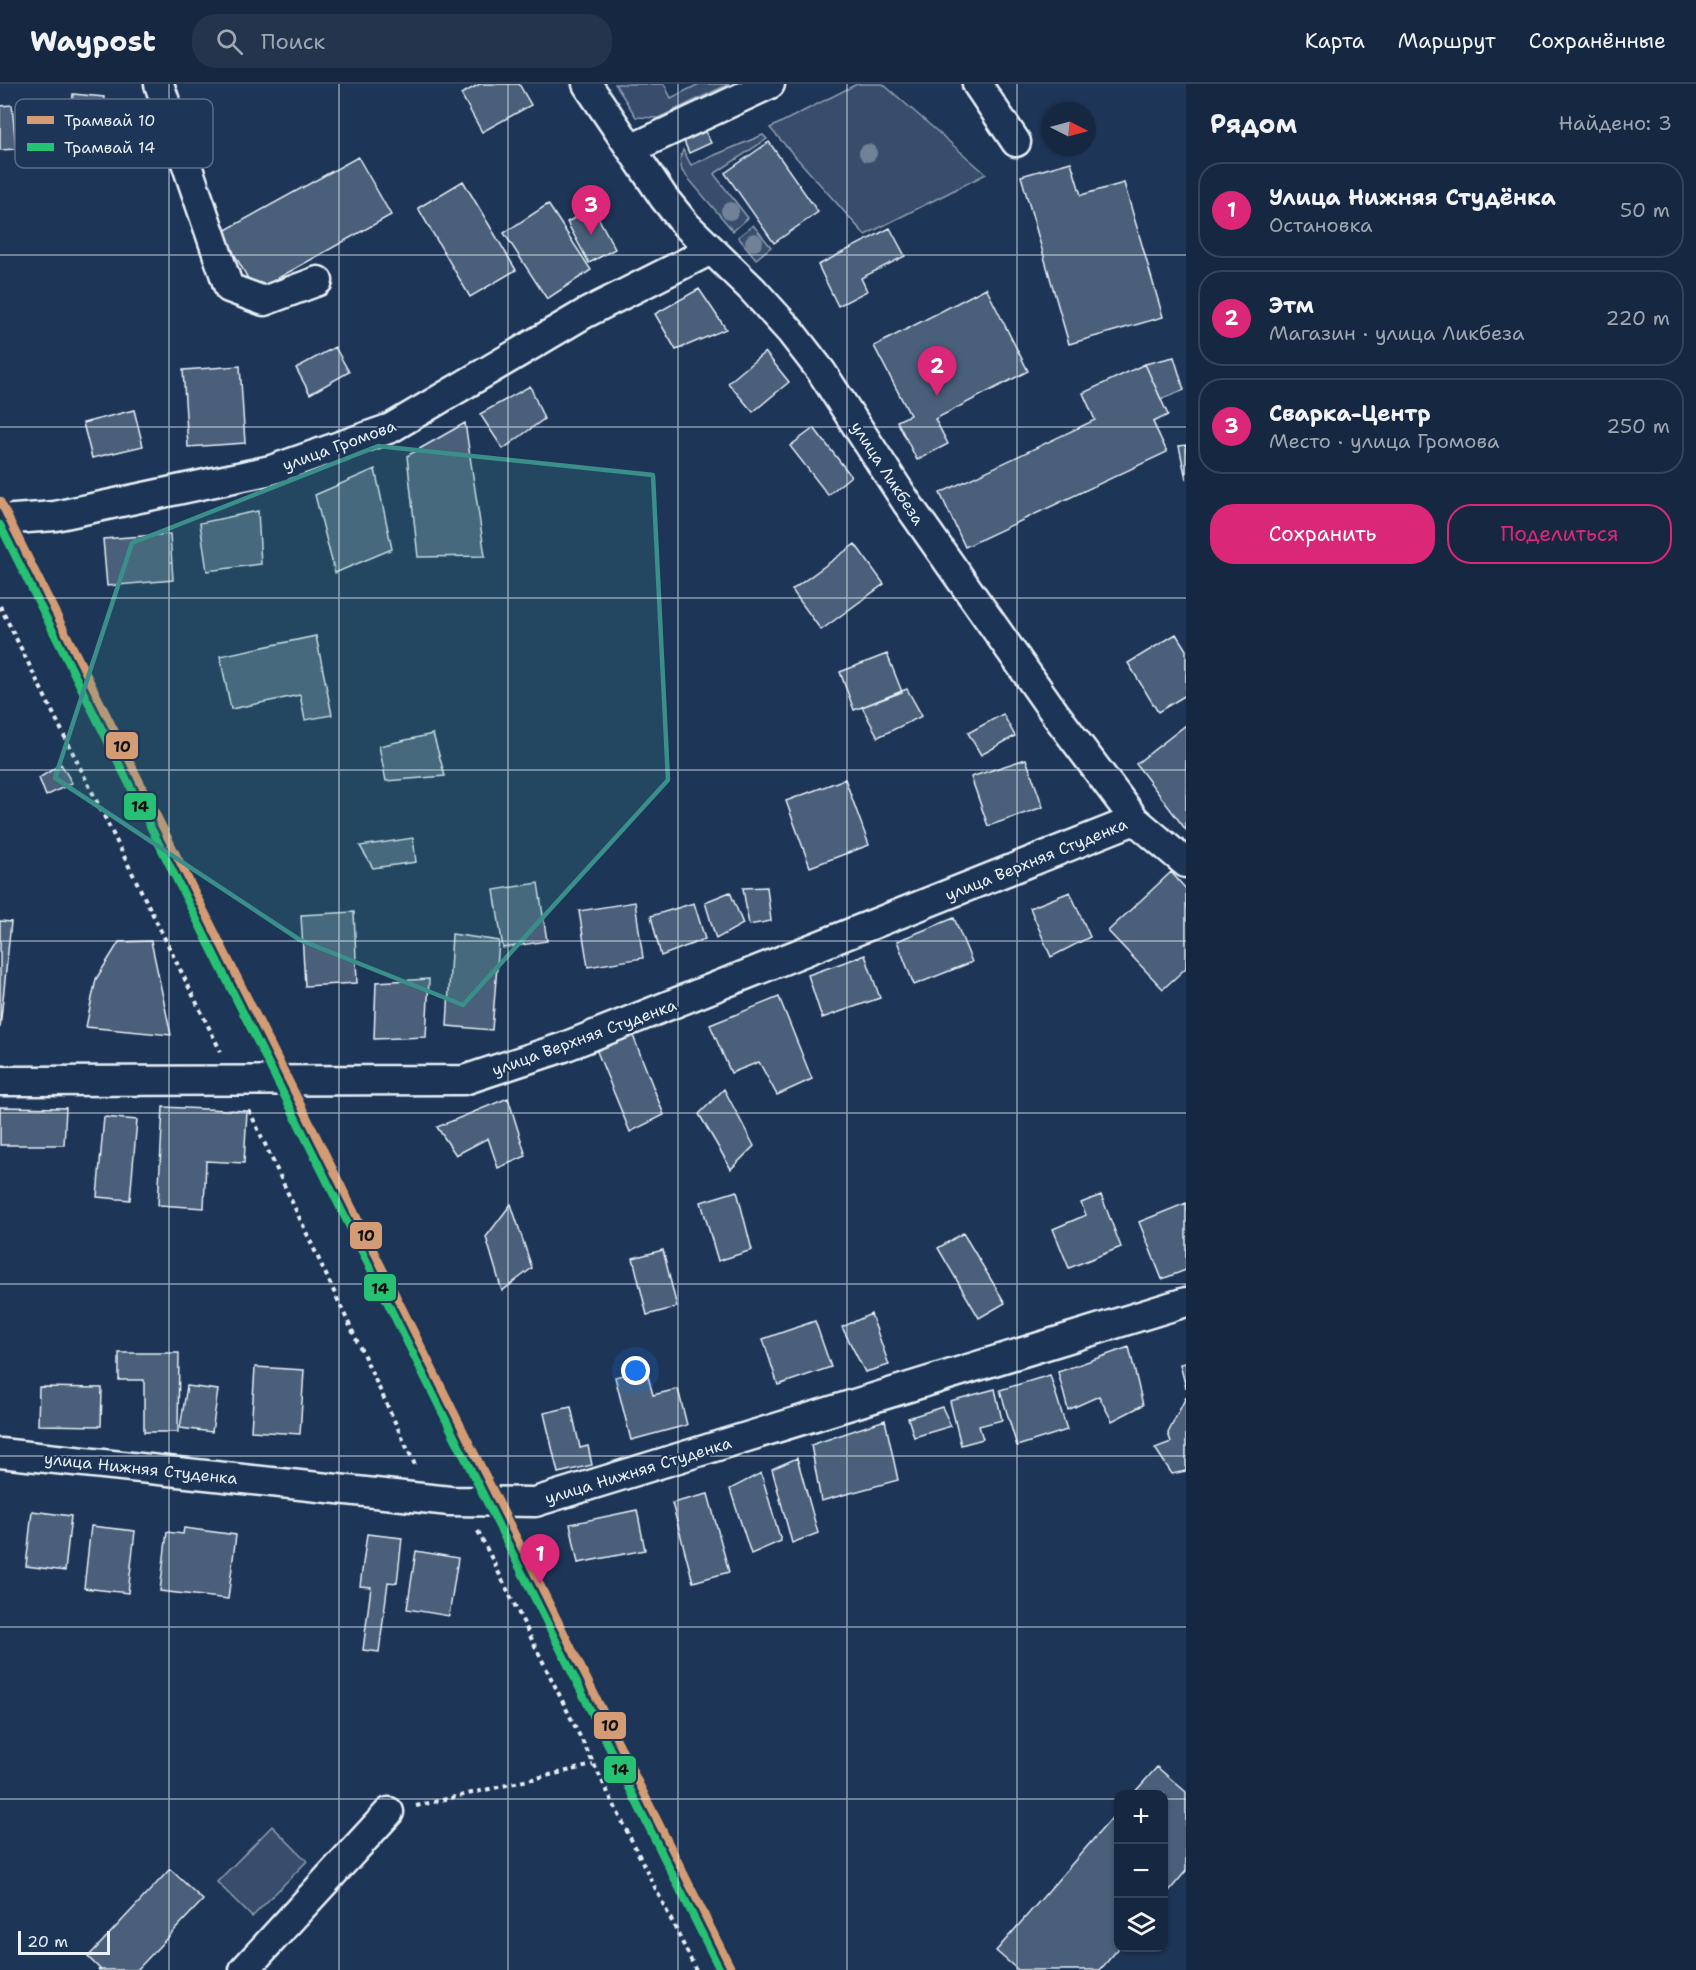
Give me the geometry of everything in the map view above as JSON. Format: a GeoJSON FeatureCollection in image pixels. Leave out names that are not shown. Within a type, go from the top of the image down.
{"type":"FeatureCollection","features":[{"type":"Feature","properties":{"kind":"street"},"geometry":{"type":"LineString","coordinates":[[159,84],[164,99]]}},
{"type":"Feature","properties":{"kind":"street","name":"улица Ликбеза"},"geometry":{"type":"LineString","coordinates":[[587,84],[664,198],[686,225],[767,306],[821,371],[913,513],[1056,715],[1135,820],[1186,863]]}},
{"type":"Feature","properties":{"kind":"street"},"geometry":{"type":"LineString","coordinates":[[631,149],[770,84]]}},
{"type":"Feature","properties":{"kind":"street"},"geometry":{"type":"LineString","coordinates":[[977,84],[1016,142]]}},
{"type":"Feature","properties":{"kind":"street"},"geometry":{"type":"LineString","coordinates":[[188,168],[229,288],[264,300],[318,281]]}},
{"type":"Feature","properties":{"kind":"street","name":"улица Громова"},"geometry":{"type":"LineString","coordinates":[[0,519],[55,516],[271,470],[391,428],[584,314],[711,250]]}},
{"type":"Feature","properties":{"kind":"street","name":"улица Верхняя Студенка"},"geometry":{"type":"LineString","coordinates":[[0,1081],[464,1080],[564,1047],[1135,820]]}},
{"type":"Feature","properties":{"kind":"street","name":"улица Нижняя Cтуденкa"},"geometry":{"type":"LineString","coordinates":[[0,1453],[463,1501],[535,1502],[1186,1302]]}},
{"type":"Feature","properties":{"kind":"street"},"geometry":{"type":"LineString","coordinates":[[244,1970],[389,1812]]}},
{"type":"Feature","properties":{"kind":"path"},"geometry":{"type":"LineString","coordinates":[[463,1501],[696,1970]]}},
{"type":"Feature","properties":{"kind":"path"},"geometry":{"type":"LineString","coordinates":[[389,1812],[593,1765]]}},
{"type":"Feature","properties":{"kind":"highlighted area"},"geometry":{"type":"Polygon","coordinates":[[[378,446],[653,475],[668,780],[463,1005],[300,940],[55,778],[132,543],[378,446]]]}},
{"type":"Feature","properties":{"kind":"shaded area"},"geometry":{"type":"Polygon","coordinates":[[[615,84],[664,84],[671,98],[699,84],[729,84],[658,118],[636,117],[615,84]]]}},
{"type":"Feature","properties":{"kind":"shaded area"},"geometry":{"type":"Polygon","coordinates":[[[857,84],[883,84],[986,174],[865,235],[770,128],[857,84]]]}},
{"type":"Feature","properties":{"kind":"shaded area"},"geometry":{"type":"Polygon","coordinates":[[[763,135],[767,139],[714,174],[748,218],[733,231],[682,171],[680,159],[683,150],[691,165],[763,135]]]}},
{"type":"Feature","properties":{"kind":"shaded area"},"geometry":{"type":"Polygon","coordinates":[[[753,225],[771,247],[756,259],[738,237],[753,225]]]}},
{"type":"Feature","properties":{"kind":"shaded area"},"geometry":{"type":"Polygon","coordinates":[[[272,1826],[307,1861],[252,1917],[217,1882],[272,1826]]]}},
{"type":"Feature","properties":{"kind":"building"},"geometry":{"type":"Polygon","coordinates":[[[480,84],[519,84],[531,105],[482,132],[461,94],[480,84]]]}},
{"type":"Feature","properties":{"kind":"building"},"geometry":{"type":"Polygon","coordinates":[[[73,94],[104,97],[104,99],[73,99],[73,94]]]}},
{"type":"Feature","properties":{"kind":"building"},"geometry":{"type":"Polygon","coordinates":[[[12,105],[15,149],[0,150],[0,106],[12,105]]]}},
{"type":"Feature","properties":{"kind":"building"},"geometry":{"type":"Polygon","coordinates":[[[705,131],[711,143],[689,153],[684,141],[705,131]]]}},
{"type":"Feature","properties":{"kind":"building"},"geometry":{"type":"Polygon","coordinates":[[[769,142],[818,212],[774,243],[725,173],[769,142]]]}},
{"type":"Feature","properties":{"kind":"building"},"geometry":{"type":"Polygon","coordinates":[[[358,157],[391,215],[255,291],[222,232],[358,157]]]}},
{"type":"Feature","properties":{"kind":"building"},"geometry":{"type":"Polygon","coordinates":[[[1071,162],[1081,195],[1124,183],[1163,317],[1069,344],[1021,176],[1071,162]]]}},
{"type":"Feature","properties":{"kind":"building"},"geometry":{"type":"Polygon","coordinates":[[[463,181],[516,270],[470,297],[418,208],[463,181]]]}},
{"type":"Feature","properties":{"kind":"building"},"geometry":{"type":"Polygon","coordinates":[[[548,204],[591,270],[547,299],[504,233],[548,204]]]}},
{"type":"Feature","properties":{"kind":"building"},"geometry":{"type":"Polygon","coordinates":[[[593,208],[615,249],[589,263],[567,222],[593,208]]]}},
{"type":"Feature","properties":{"kind":"building"},"geometry":{"type":"Polygon","coordinates":[[[890,228],[905,256],[861,278],[867,291],[838,306],[818,265],[890,228]]]}},
{"type":"Feature","properties":{"kind":"building"},"geometry":{"type":"Polygon","coordinates":[[[986,288],[1028,371],[935,419],[948,444],[917,460],[897,421],[910,415],[874,346],[986,288]]]}},
{"type":"Feature","properties":{"kind":"building"},"geometry":{"type":"Polygon","coordinates":[[[699,289],[726,329],[676,350],[655,314],[699,289]]]}},
{"type":"Feature","properties":{"kind":"building"},"geometry":{"type":"Polygon","coordinates":[[[335,347],[349,372],[310,394],[296,368],[335,347]]]}},
{"type":"Feature","properties":{"kind":"building"},"geometry":{"type":"Polygon","coordinates":[[[765,352],[789,382],[753,412],[728,383],[765,352]]]}},
{"type":"Feature","properties":{"kind":"building"},"geometry":{"type":"Polygon","coordinates":[[[1174,357],[1184,390],[1161,399],[1145,364],[1174,357]]]}},
{"type":"Feature","properties":{"kind":"building"},"geometry":{"type":"Polygon","coordinates":[[[1145,364],[1168,415],[1153,422],[1167,452],[965,547],[940,493],[1095,420],[1083,393],[1145,364]]]}},
{"type":"Feature","properties":{"kind":"building"},"geometry":{"type":"Polygon","coordinates":[[[240,366],[245,443],[188,447],[183,370],[240,366]]]}},
{"type":"Feature","properties":{"kind":"building"},"geometry":{"type":"Polygon","coordinates":[[[530,386],[544,419],[503,449],[480,414],[530,386]]]}},
{"type":"Feature","properties":{"kind":"building"},"geometry":{"type":"Polygon","coordinates":[[[134,410],[143,446],[92,458],[83,423],[134,410]]]}},
{"type":"Feature","properties":{"kind":"building"},"geometry":{"type":"Polygon","coordinates":[[[465,423],[485,556],[418,557],[407,456],[465,423]]]}},
{"type":"Feature","properties":{"kind":"building"},"geometry":{"type":"Polygon","coordinates":[[[814,428],[851,476],[828,495],[790,446],[814,428]]]}},
{"type":"Feature","properties":{"kind":"building"},"geometry":{"type":"Polygon","coordinates":[[[1186,445],[1186,479],[1179,446],[1186,445]]]}},
{"type":"Feature","properties":{"kind":"building"},"geometry":{"type":"Polygon","coordinates":[[[375,469],[392,549],[335,573],[315,495],[375,469]]]}},
{"type":"Feature","properties":{"kind":"building"},"geometry":{"type":"Polygon","coordinates":[[[258,511],[261,564],[207,571],[200,523],[258,511]]]}},
{"type":"Feature","properties":{"kind":"building"},"geometry":{"type":"Polygon","coordinates":[[[170,534],[173,580],[107,586],[103,539],[170,534]]]}},
{"type":"Feature","properties":{"kind":"building"},"geometry":{"type":"Polygon","coordinates":[[[855,544],[884,584],[821,630],[792,590],[855,544]]]}},
{"type":"Feature","properties":{"kind":"building"},"geometry":{"type":"Polygon","coordinates":[[[1176,634],[1186,650],[1186,695],[1158,712],[1128,663],[1176,634]]]}},
{"type":"Feature","properties":{"kind":"building"},"geometry":{"type":"Polygon","coordinates":[[[316,636],[332,715],[305,720],[300,695],[231,709],[220,656],[316,636]]]}},
{"type":"Feature","properties":{"kind":"building"},"geometry":{"type":"Polygon","coordinates":[[[887,654],[902,692],[854,710],[840,672],[887,654]]]}},
{"type":"Feature","properties":{"kind":"building"},"geometry":{"type":"Polygon","coordinates":[[[907,689],[922,716],[878,737],[862,707],[907,689]]]}},
{"type":"Feature","properties":{"kind":"building"},"geometry":{"type":"Polygon","coordinates":[[[1003,714],[1015,736],[981,755],[968,733],[1003,714]]]}},
{"type":"Feature","properties":{"kind":"building"},"geometry":{"type":"Polygon","coordinates":[[[1186,725],[1186,830],[1136,764],[1186,725]]]}},
{"type":"Feature","properties":{"kind":"building"},"geometry":{"type":"Polygon","coordinates":[[[433,734],[445,776],[386,781],[379,746],[433,734]]]}},
{"type":"Feature","properties":{"kind":"building"},"geometry":{"type":"Polygon","coordinates":[[[1026,759],[1043,807],[988,826],[971,777],[1026,759]]]}},
{"type":"Feature","properties":{"kind":"building"},"geometry":{"type":"Polygon","coordinates":[[[61,764],[72,783],[46,796],[39,778],[61,764]]]}},
{"type":"Feature","properties":{"kind":"building"},"geometry":{"type":"Polygon","coordinates":[[[845,779],[869,845],[810,867],[786,801],[845,779]]]}},
{"type":"Feature","properties":{"kind":"building"},"geometry":{"type":"Polygon","coordinates":[[[413,838],[416,862],[373,868],[360,846],[413,838]]]}},
{"type":"Feature","properties":{"kind":"building"},"geometry":{"type":"Polygon","coordinates":[[[1171,872],[1186,889],[1186,968],[1163,989],[1108,931],[1171,872]]]}},
{"type":"Feature","properties":{"kind":"building"},"geometry":{"type":"Polygon","coordinates":[[[538,883],[547,941],[503,948],[494,890],[538,883]]]}},
{"type":"Feature","properties":{"kind":"building"},"geometry":{"type":"Polygon","coordinates":[[[767,887],[771,921],[749,925],[743,888],[767,887]]]}},
{"type":"Feature","properties":{"kind":"building"},"geometry":{"type":"Polygon","coordinates":[[[730,892],[743,924],[716,939],[705,902],[730,892]]]}},
{"type":"Feature","properties":{"kind":"building"},"geometry":{"type":"Polygon","coordinates":[[[1070,892],[1090,937],[1051,957],[1030,908],[1070,892]]]}},
{"type":"Feature","properties":{"kind":"building"},"geometry":{"type":"Polygon","coordinates":[[[635,902],[643,958],[588,967],[579,911],[635,902]]]}},
{"type":"Feature","properties":{"kind":"building"},"geometry":{"type":"Polygon","coordinates":[[[694,903],[705,939],[661,956],[651,916],[694,903]]]}},
{"type":"Feature","properties":{"kind":"building"},"geometry":{"type":"Polygon","coordinates":[[[354,912],[357,983],[305,986],[301,915],[354,912]]]}},
{"type":"Feature","properties":{"kind":"building"},"geometry":{"type":"Polygon","coordinates":[[[954,918],[972,962],[914,985],[897,941],[954,918]]]}},
{"type":"Feature","properties":{"kind":"building"},"geometry":{"type":"Polygon","coordinates":[[[0,921],[11,922],[0,1028],[0,921]]]}},
{"type":"Feature","properties":{"kind":"building"},"geometry":{"type":"Polygon","coordinates":[[[452,934],[499,941],[492,1030],[447,1026],[452,934]]]}},
{"type":"Feature","properties":{"kind":"building"},"geometry":{"type":"Polygon","coordinates":[[[151,941],[171,1035],[86,1027],[96,979],[119,942],[151,941]]]}},
{"type":"Feature","properties":{"kind":"building"},"geometry":{"type":"Polygon","coordinates":[[[865,955],[880,998],[822,1018],[808,975],[865,955]]]}},
{"type":"Feature","properties":{"kind":"building"},"geometry":{"type":"Polygon","coordinates":[[[429,979],[426,1037],[374,1039],[376,982],[429,979]]]}},
{"type":"Feature","properties":{"kind":"building"},"geometry":{"type":"Polygon","coordinates":[[[779,997],[812,1079],[777,1095],[759,1062],[731,1073],[710,1025],[779,997]]]}},
{"type":"Feature","properties":{"kind":"building"},"geometry":{"type":"Polygon","coordinates":[[[632,1033],[664,1115],[630,1132],[596,1049],[632,1033]]]}},
{"type":"Feature","properties":{"kind":"building"},"geometry":{"type":"Polygon","coordinates":[[[724,1089],[754,1146],[731,1169],[699,1114],[724,1089]]]}},
{"type":"Feature","properties":{"kind":"building"},"geometry":{"type":"Polygon","coordinates":[[[508,1098],[526,1156],[498,1168],[488,1138],[456,1155],[437,1127],[508,1098]]]}},
{"type":"Feature","properties":{"kind":"building"},"geometry":{"type":"Polygon","coordinates":[[[0,1107],[66,1108],[64,1145],[0,1145],[0,1107]]]}},
{"type":"Feature","properties":{"kind":"building"},"geometry":{"type":"Polygon","coordinates":[[[163,1107],[247,1111],[244,1163],[206,1161],[204,1208],[158,1205],[163,1107]]]}},
{"type":"Feature","properties":{"kind":"building"},"geometry":{"type":"Polygon","coordinates":[[[104,1117],[137,1120],[130,1200],[97,1197],[104,1117]]]}},
{"type":"Feature","properties":{"kind":"building"},"geometry":{"type":"Polygon","coordinates":[[[737,1191],[752,1250],[718,1261],[701,1202],[737,1191]]]}},
{"type":"Feature","properties":{"kind":"building"},"geometry":{"type":"Polygon","coordinates":[[[1101,1195],[1121,1247],[1069,1268],[1053,1229],[1086,1215],[1081,1203],[1101,1195]]]}},
{"type":"Feature","properties":{"kind":"building"},"geometry":{"type":"Polygon","coordinates":[[[1186,1203],[1186,1270],[1162,1279],[1139,1222],[1186,1203]]]}},
{"type":"Feature","properties":{"kind":"building"},"geometry":{"type":"Polygon","coordinates":[[[511,1204],[532,1268],[502,1291],[486,1237],[511,1204]]]}},
{"type":"Feature","properties":{"kind":"building"},"geometry":{"type":"Polygon","coordinates":[[[963,1233],[1005,1303],[979,1318],[938,1248],[963,1233]]]}},
{"type":"Feature","properties":{"kind":"building"},"geometry":{"type":"Polygon","coordinates":[[[663,1250],[677,1307],[647,1315],[633,1258],[663,1250]]]}},
{"type":"Feature","properties":{"kind":"building"},"geometry":{"type":"Polygon","coordinates":[[[871,1314],[889,1365],[865,1372],[842,1327],[871,1314]]]}},
{"type":"Feature","properties":{"kind":"building"},"geometry":{"type":"Polygon","coordinates":[[[815,1321],[831,1367],[778,1385],[763,1339],[815,1321]]]}},
{"type":"Feature","properties":{"kind":"building"},"geometry":{"type":"Polygon","coordinates":[[[1129,1347],[1143,1405],[1112,1421],[1099,1396],[1068,1410],[1058,1372],[1129,1347]]]}},
{"type":"Feature","properties":{"kind":"building"},"geometry":{"type":"Polygon","coordinates":[[[119,1353],[179,1353],[178,1432],[144,1432],[144,1380],[119,1380],[119,1353]]]}},
{"type":"Feature","properties":{"kind":"building"},"geometry":{"type":"Polygon","coordinates":[[[1186,1363],[1186,1388],[1180,1364],[1186,1363]]]}},
{"type":"Feature","properties":{"kind":"building"},"geometry":{"type":"Polygon","coordinates":[[[255,1367],[304,1370],[300,1434],[251,1431],[255,1367]]]}},
{"type":"Feature","properties":{"kind":"building"},"geometry":{"type":"Polygon","coordinates":[[[646,1369],[653,1395],[678,1389],[687,1425],[631,1440],[615,1377],[646,1369]]]}},
{"type":"Feature","properties":{"kind":"building"},"geometry":{"type":"Polygon","coordinates":[[[1050,1375],[1067,1430],[1017,1446],[1000,1390],[1050,1375]]]}},
{"type":"Feature","properties":{"kind":"building"},"geometry":{"type":"Polygon","coordinates":[[[187,1386],[218,1390],[212,1432],[180,1428],[187,1386]]]}},
{"type":"Feature","properties":{"kind":"building"},"geometry":{"type":"Polygon","coordinates":[[[39,1387],[102,1388],[101,1426],[38,1425],[39,1387]]]}},
{"type":"Feature","properties":{"kind":"building"},"geometry":{"type":"Polygon","coordinates":[[[995,1389],[1002,1420],[979,1426],[983,1439],[961,1445],[950,1401],[995,1389]]]}},
{"type":"Feature","properties":{"kind":"building"},"geometry":{"type":"Polygon","coordinates":[[[1186,1397],[1186,1471],[1172,1474],[1155,1448],[1171,1442],[1168,1433],[1186,1397]]]}},
{"type":"Feature","properties":{"kind":"building"},"geometry":{"type":"Polygon","coordinates":[[[571,1407],[580,1448],[588,1446],[592,1465],[558,1473],[544,1413],[571,1407]]]}},
{"type":"Feature","properties":{"kind":"building"},"geometry":{"type":"Polygon","coordinates":[[[942,1407],[951,1426],[914,1437],[908,1418],[942,1407]]]}},
{"type":"Feature","properties":{"kind":"building"},"geometry":{"type":"Polygon","coordinates":[[[885,1420],[898,1480],[821,1501],[811,1445],[885,1420]]]}},
{"type":"Feature","properties":{"kind":"building"},"geometry":{"type":"Polygon","coordinates":[[[797,1458],[818,1533],[792,1543],[772,1469],[797,1458]]]}},
{"type":"Feature","properties":{"kind":"building"},"geometry":{"type":"Polygon","coordinates":[[[761,1473],[781,1541],[751,1554],[730,1489],[761,1473]]]}},
{"type":"Feature","properties":{"kind":"building"},"geometry":{"type":"Polygon","coordinates":[[[708,1494],[729,1572],[693,1582],[672,1503],[708,1494]]]}},
{"type":"Feature","properties":{"kind":"building"},"geometry":{"type":"Polygon","coordinates":[[[637,1510],[645,1550],[578,1563],[570,1524],[637,1510]]]}},
{"type":"Feature","properties":{"kind":"building"},"geometry":{"type":"Polygon","coordinates":[[[32,1511],[71,1516],[65,1571],[26,1566],[32,1511]]]}},
{"type":"Feature","properties":{"kind":"building"},"geometry":{"type":"Polygon","coordinates":[[[91,1526],[135,1531],[128,1593],[84,1588],[91,1526]]]}},
{"type":"Feature","properties":{"kind":"building"},"geometry":{"type":"Polygon","coordinates":[[[184,1528],[236,1535],[228,1599],[160,1591],[167,1532],[183,1534],[184,1528]]]}},
{"type":"Feature","properties":{"kind":"building"},"geometry":{"type":"Polygon","coordinates":[[[367,1534],[402,1538],[397,1583],[388,1582],[379,1652],[363,1650],[371,1587],[360,1586],[367,1534]]]}},
{"type":"Feature","properties":{"kind":"building"},"geometry":{"type":"Polygon","coordinates":[[[416,1551],[458,1558],[449,1616],[407,1609],[416,1551]]]}},
{"type":"Feature","properties":{"kind":"building"},"geometry":{"type":"Polygon","coordinates":[[[1157,1767],[1186,1792],[1186,1871],[1168,1892],[1168,1790],[1137,1790],[1157,1767]]]}},
{"type":"Feature","properties":{"kind":"building"},"geometry":{"type":"Polygon","coordinates":[[[1114,1816],[1116,1952],[1100,1970],[1018,1970],[996,1951],[1114,1816]]]}},
{"type":"Feature","properties":{"kind":"building"},"geometry":{"type":"Polygon","coordinates":[[[170,1869],[203,1900],[137,1970],[98,1970],[100,1969],[88,1957],[170,1869]]]}},
{"type":"Feature","properties":{"kind":"tram line","name":"10"},"geometry":{"type":"LineString","coordinates":[[0,501],[732,1970]]}},
{"type":"Feature","properties":{"kind":"tram line","name":"14"},"geometry":{"type":"LineString","coordinates":[[0,525],[720,1970]]}},
{"type":"Feature","properties":{"kind":"place","name":"Сварка-Центр"},"geometry":{"type":"Point","coordinates":[591,235]}},
{"type":"Feature","properties":{"kind":"place","name":"Этм"},"geometry":{"type":"Point","coordinates":[937,396]}},
{"type":"Feature","properties":{"kind":"place","name":"Улица Нижняя Студёнка"},"geometry":{"type":"Point","coordinates":[540,1584]}}]}
